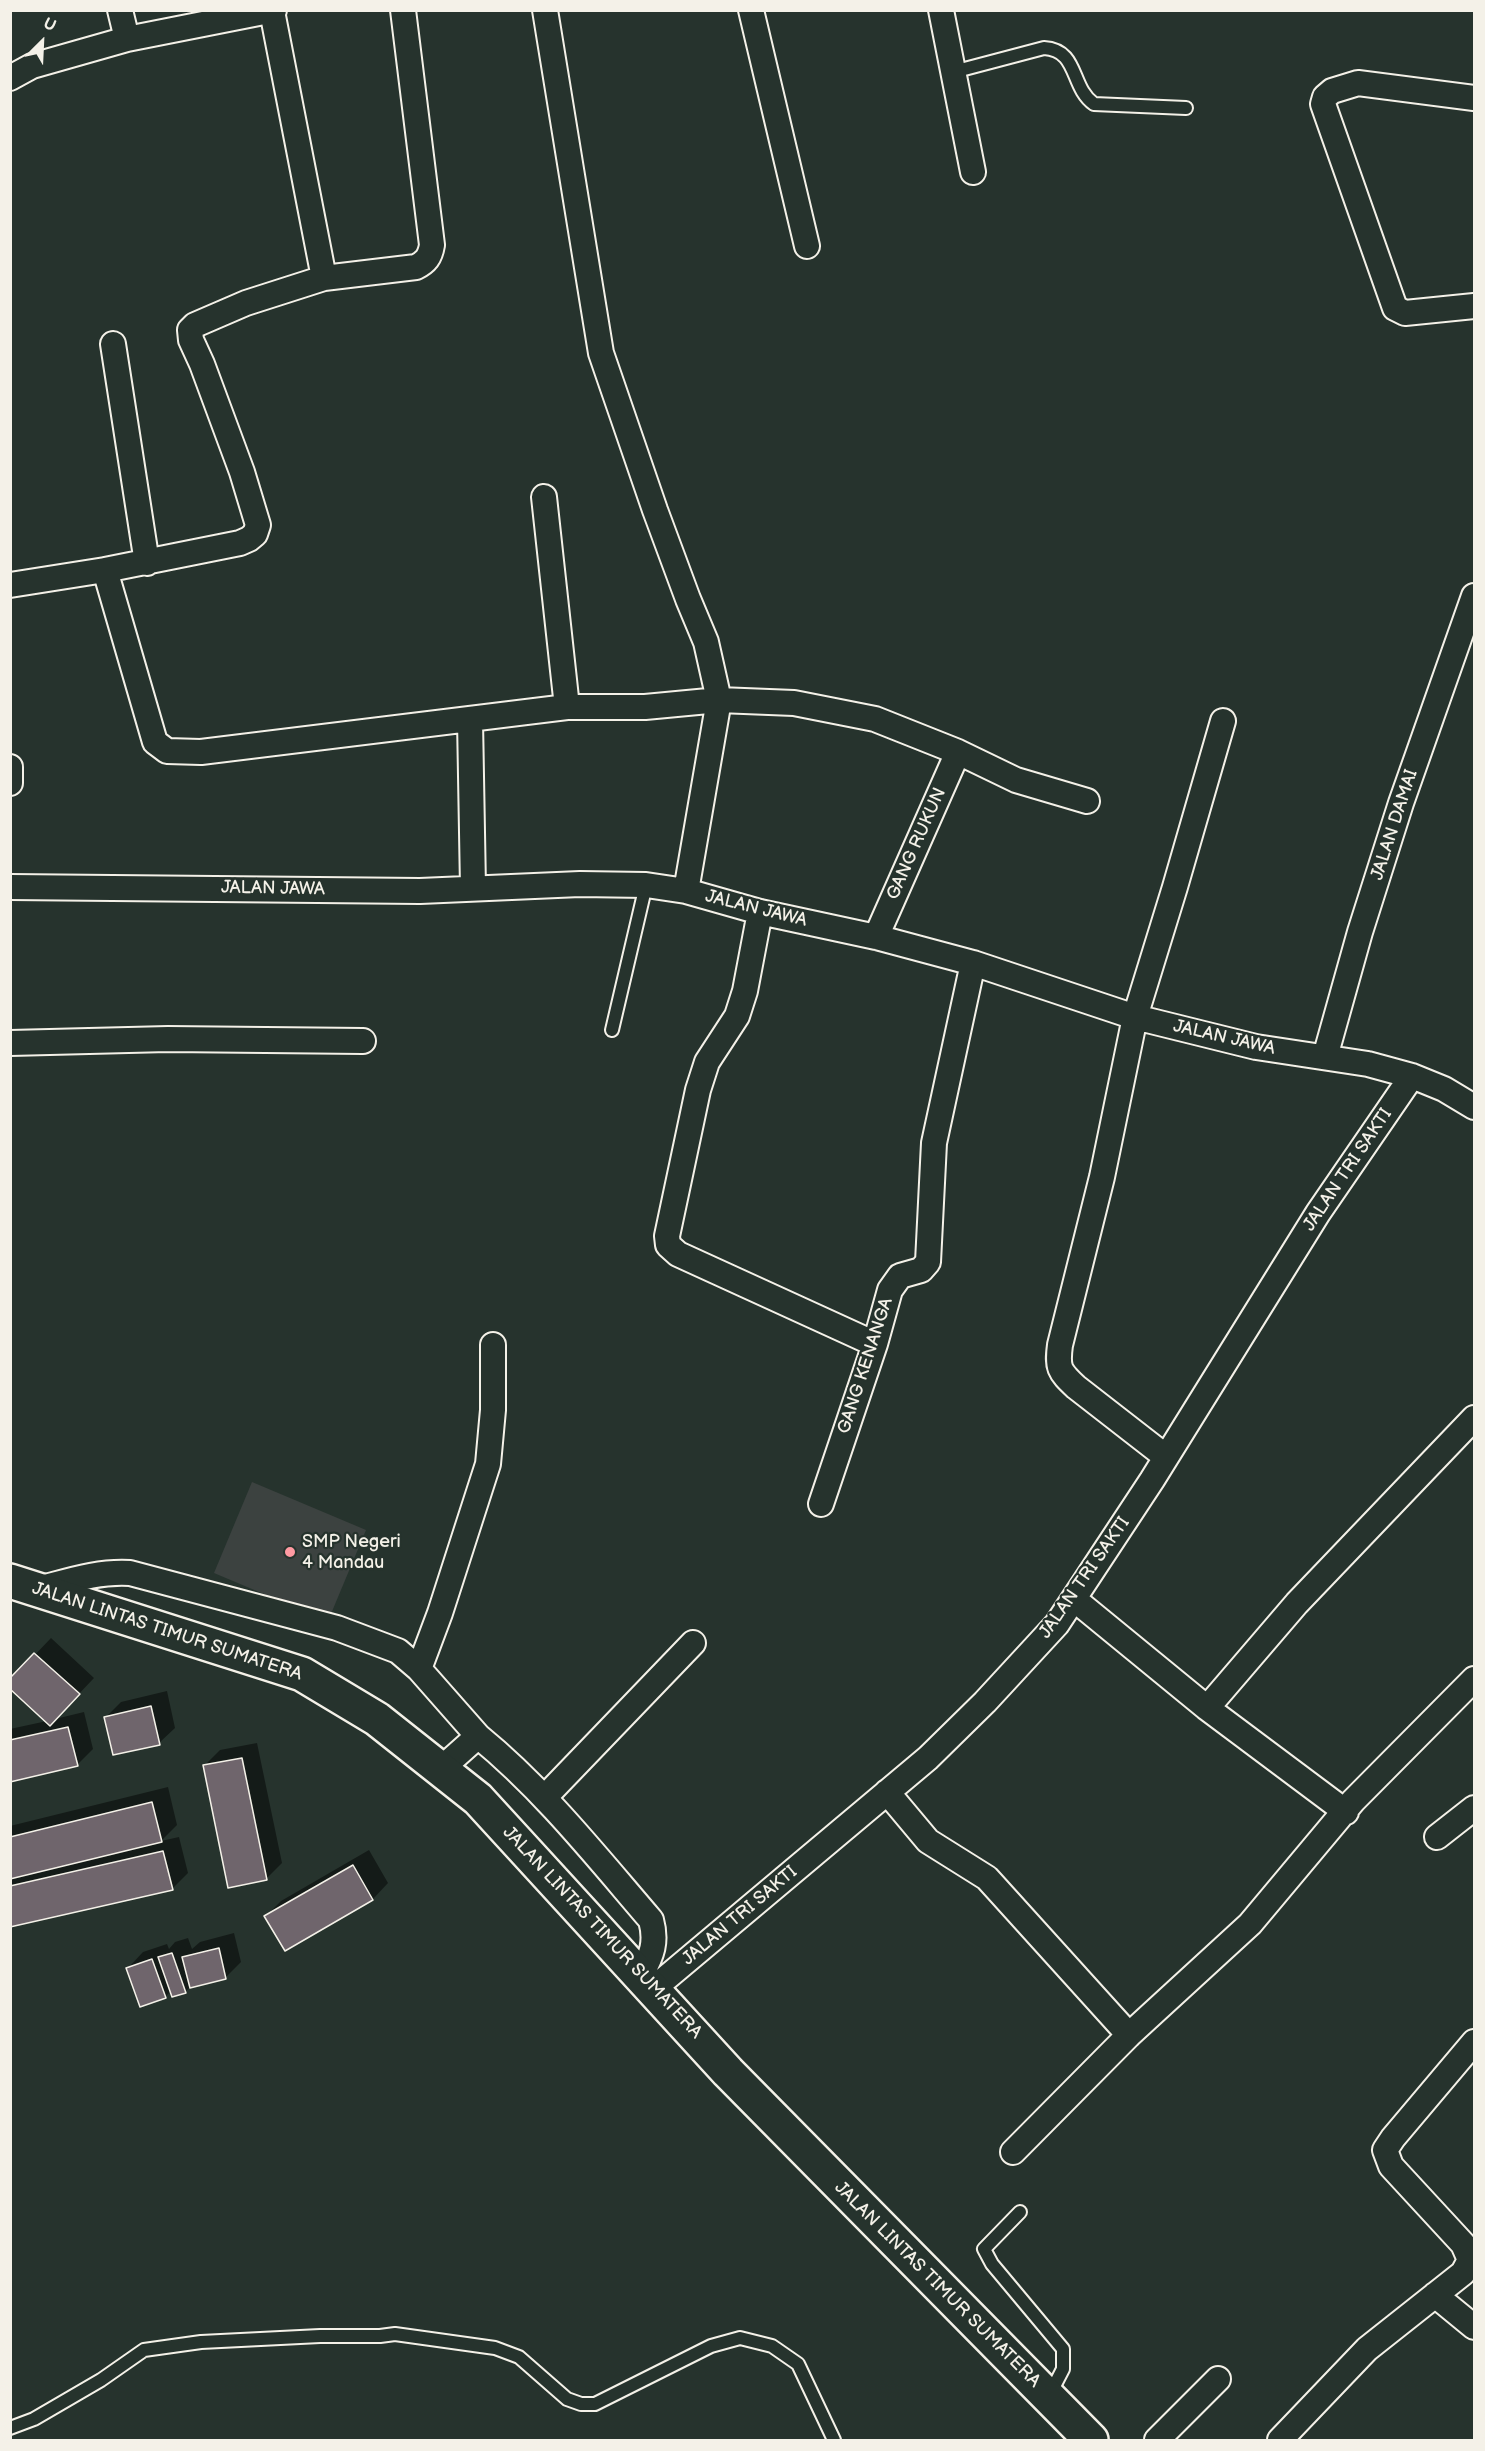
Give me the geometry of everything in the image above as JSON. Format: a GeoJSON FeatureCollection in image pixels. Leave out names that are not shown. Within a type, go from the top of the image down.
{"type":"FeatureCollection","features":[{"type":"Feature","properties":{"kind":"highway","name":"JALAN LINTAS TIMUR SUMATERA"},"geometry":{"type":"LineString","coordinates":[[24,1585],[302,1674],[377,1719],[441,1769],[478,1799],[729,2072],[1091,2440]]}},
{"type":"Feature","properties":{"kind":"street"},"geometry":{"type":"LineString","coordinates":[[120,10],[127,39]]}},
{"type":"Feature","properties":{"kind":"street"},"geometry":{"type":"LineString","coordinates":[[10,585],[147,563],[240,543],[255,534],[258,525],[242,472],[189,334],[192,328],[246,303],[324,278],[416,267],[425,263],[432,245],[403,10]]}},
{"type":"Feature","properties":{"kind":"street"},"geometry":{"type":"LineString","coordinates":[[545,10],[601,353],[659,521],[706,642],[719,700],[686,891]]}},
{"type":"Feature","properties":{"kind":"street"},"geometry":{"type":"LineString","coordinates":[[751,10],[807,246]]}},
{"type":"Feature","properties":{"kind":"street"},"geometry":{"type":"LineString","coordinates":[[941,10],[973,172]]}},
{"type":"Feature","properties":{"kind":"street"},"geometry":{"type":"LineString","coordinates":[[10,78],[32,66],[127,39],[273,11],[324,278]]}},
{"type":"Feature","properties":{"kind":"street"},"geometry":{"type":"LineString","coordinates":[[1474,98],[1358,83],[1332,91],[1323,104],[1395,308],[1405,313],[1474,306]]}},
{"type":"Feature","properties":{"kind":"street"},"geometry":{"type":"LineString","coordinates":[[113,344],[147,563]]}},
{"type":"Feature","properties":{"kind":"street"},"geometry":{"type":"LineString","coordinates":[[544,497],[567,707]]}},
{"type":"Feature","properties":{"kind":"street"},"geometry":{"type":"LineString","coordinates":[[105,570],[155,742],[167,751],[201,752],[567,707],[645,707],[719,700],[794,703],[875,719],[958,752],[1016,780],[1087,801]]}},
{"type":"Feature","properties":{"kind":"street","name":"JALAN DAMAI"},"geometry":{"type":"LineString","coordinates":[[1324,1057],[1360,932],[1401,803],[1474,596]]}},
{"type":"Feature","properties":{"kind":"street"},"geometry":{"type":"LineString","coordinates":[[470,720],[473,888]]}},
{"type":"Feature","properties":{"kind":"street"},"geometry":{"type":"LineString","coordinates":[[1166,1457],[1076,1387],[1062,1374],[1058,1364],[1060,1346],[1102,1177],[1135,1017],[1223,721]]}},
{"type":"Feature","properties":{"kind":"street","name":"GANG RUKUN"},"geometry":{"type":"LineString","coordinates":[[876,937],[958,752]]}},
{"type":"Feature","properties":{"kind":"street"},"geometry":{"type":"LineString","coordinates":[[10,767],[10,783]]}},
{"type":"Feature","properties":{"kind":"street","name":"JALAN JAWA"},"geometry":{"type":"LineString","coordinates":[[10,887],[420,891],[580,884],[646,885],[686,891],[760,912],[876,937],[973,963],[1135,1017],[1256,1047],[1368,1064],[1412,1076],[1444,1089],[1474,1107]]}},
{"type":"Feature","properties":{"kind":"street"},"geometry":{"type":"LineString","coordinates":[[760,912],[745,991],[737,1016],[707,1062],[698,1090],[667,1236],[668,1245],[678,1254],[875,1344]]}},
{"type":"Feature","properties":{"kind":"street","name":"GANG KENANGA"},"geometry":{"type":"LineString","coordinates":[[821,1504],[895,1282],[900,1276],[921,1270],[928,1262],[934,1143],[973,963]]}},
{"type":"Feature","properties":{"kind":"street"},"geometry":{"type":"LineString","coordinates":[[10,1043],[168,1039],[363,1041]]}},
{"type":"Feature","properties":{"kind":"street","name":"JALAN TRI SAKTI"},"geometry":{"type":"LineString","coordinates":[[647,1982],[928,1758],[985,1702],[1057,1624],[1166,1457],[1318,1214],[1412,1076]]}},
{"type":"Feature","properties":{"kind":"street"},"geometry":{"type":"LineString","coordinates":[[419,1669],[440,1613],[488,1464],[493,1410],[493,1345]]}},
{"type":"Feature","properties":{"kind":"street"},"geometry":{"type":"LineString","coordinates":[[1207,1708],[1297,1603],[1474,1418]]}},
{"type":"Feature","properties":{"kind":"street"},"geometry":{"type":"LineString","coordinates":[[24,1585],[94,1574],[130,1573],[337,1628],[398,1651],[419,1669],[478,1736],[506,1758],[545,1797],[651,1920],[655,1933],[647,1982]]}},
{"type":"Feature","properties":{"kind":"street"},"geometry":{"type":"LineString","coordinates":[[1074,1599],[1207,1708],[1346,1812]]}},
{"type":"Feature","properties":{"kind":"street"},"geometry":{"type":"LineString","coordinates":[[545,1797],[693,1643]]}},
{"type":"Feature","properties":{"kind":"street"},"geometry":{"type":"LineString","coordinates":[[1013,2152],[1129,2035],[1250,1924],[1353,1801],[1474,1679]]}},
{"type":"Feature","properties":{"kind":"street"},"geometry":{"type":"LineString","coordinates":[[441,1769],[478,1736]]}},
{"type":"Feature","properties":{"kind":"street"},"geometry":{"type":"LineString","coordinates":[[887,1792],[928,1841],[987,1878],[1129,2035]]}},
{"type":"Feature","properties":{"kind":"street"},"geometry":{"type":"LineString","coordinates":[[1437,1837],[1474,1808]]}},
{"type":"Feature","properties":{"kind":"street"},"geometry":{"type":"LineString","coordinates":[[1280,2440],[1367,2349],[1463,2273],[1470,2260],[1463,2244],[1392,2166],[1385,2151],[1393,2138],[1474,2042]]}},
{"type":"Feature","properties":{"kind":"street"},"geometry":{"type":"LineString","coordinates":[[1435,2295],[1472,2321]]}},
{"type":"Feature","properties":{"kind":"street"},"geometry":{"type":"LineString","coordinates":[[1157,2440],[1218,2379]]}},
{"type":"Feature","properties":{"kind":"lane"},"geometry":{"type":"LineString","coordinates":[[953,72],[1044,48],[1052,49],[1067,57],[1083,94],[1094,104],[1186,108]]}},
{"type":"Feature","properties":{"kind":"lane"},"geometry":{"type":"LineString","coordinates":[[612,1030],[646,885]]}},
{"type":"Feature","properties":{"kind":"lane"},"geometry":{"type":"LineString","coordinates":[[1020,2212],[984,2249],[992,2264],[1063,2349],[1063,2369],[1048,2397]]}},
{"type":"Feature","properties":{"kind":"lane"},"geometry":{"type":"LineString","coordinates":[[10,2428],[34,2419],[101,2380],[144,2350],[201,2342],[395,2334],[470,2343],[495,2348],[519,2357],[567,2398],[581,2404],[595,2404],[711,2346],[740,2338],[772,2346],[798,2364],[834,2440]]}},
{"type":"Feature","properties":{"kind":"shaded area","name":"SMP Negeri 4 Mandau"},"geometry":{"type":"Polygon","coordinates":[[[252,1482],[366,1530],[328,1621],[214,1573],[252,1482]]]}},
{"type":"Feature","properties":{"kind":"building"},"geometry":{"type":"Polygon","coordinates":[[[34,1653],[80,1694],[50,1726],[10,1689],[10,1678],[34,1653]]]}},
{"type":"Feature","properties":{"kind":"building"},"geometry":{"type":"Polygon","coordinates":[[[151,1706],[160,1745],[113,1755],[104,1717],[151,1706]]]}},
{"type":"Feature","properties":{"kind":"building"},"geometry":{"type":"Polygon","coordinates":[[[68,1727],[78,1766],[10,1782],[10,1740],[68,1727]]]}},
{"type":"Feature","properties":{"kind":"building"},"geometry":{"type":"Polygon","coordinates":[[[242,1758],[267,1880],[228,1888],[203,1765],[242,1758]]]}},
{"type":"Feature","properties":{"kind":"building"},"geometry":{"type":"Polygon","coordinates":[[[152,1802],[162,1842],[10,1879],[10,1837],[152,1802]]]}},
{"type":"Feature","properties":{"kind":"building"},"geometry":{"type":"Polygon","coordinates":[[[163,1851],[173,1890],[10,1927],[10,1886],[163,1851]]]}},
{"type":"Feature","properties":{"kind":"building"},"geometry":{"type":"Polygon","coordinates":[[[353,1865],[373,1900],[285,1951],[264,1916],[353,1865]]]}},
{"type":"Feature","properties":{"kind":"building"},"geometry":{"type":"Polygon","coordinates":[[[219,1948],[226,1979],[190,1988],[182,1957],[219,1948]]]}},
{"type":"Feature","properties":{"kind":"building"},"geometry":{"type":"Polygon","coordinates":[[[172,1953],[186,1993],[172,1997],[158,1957],[172,1953]]]}},
{"type":"Feature","properties":{"kind":"building"},"geometry":{"type":"Polygon","coordinates":[[[152,1959],[166,1998],[140,2007],[126,1968],[152,1959]]]}},
{"type":"Feature","properties":{"kind":"place","name":"SMP Negeri 4 Mandau"},"geometry":{"type":"Point","coordinates":[290,1552]}}]}
